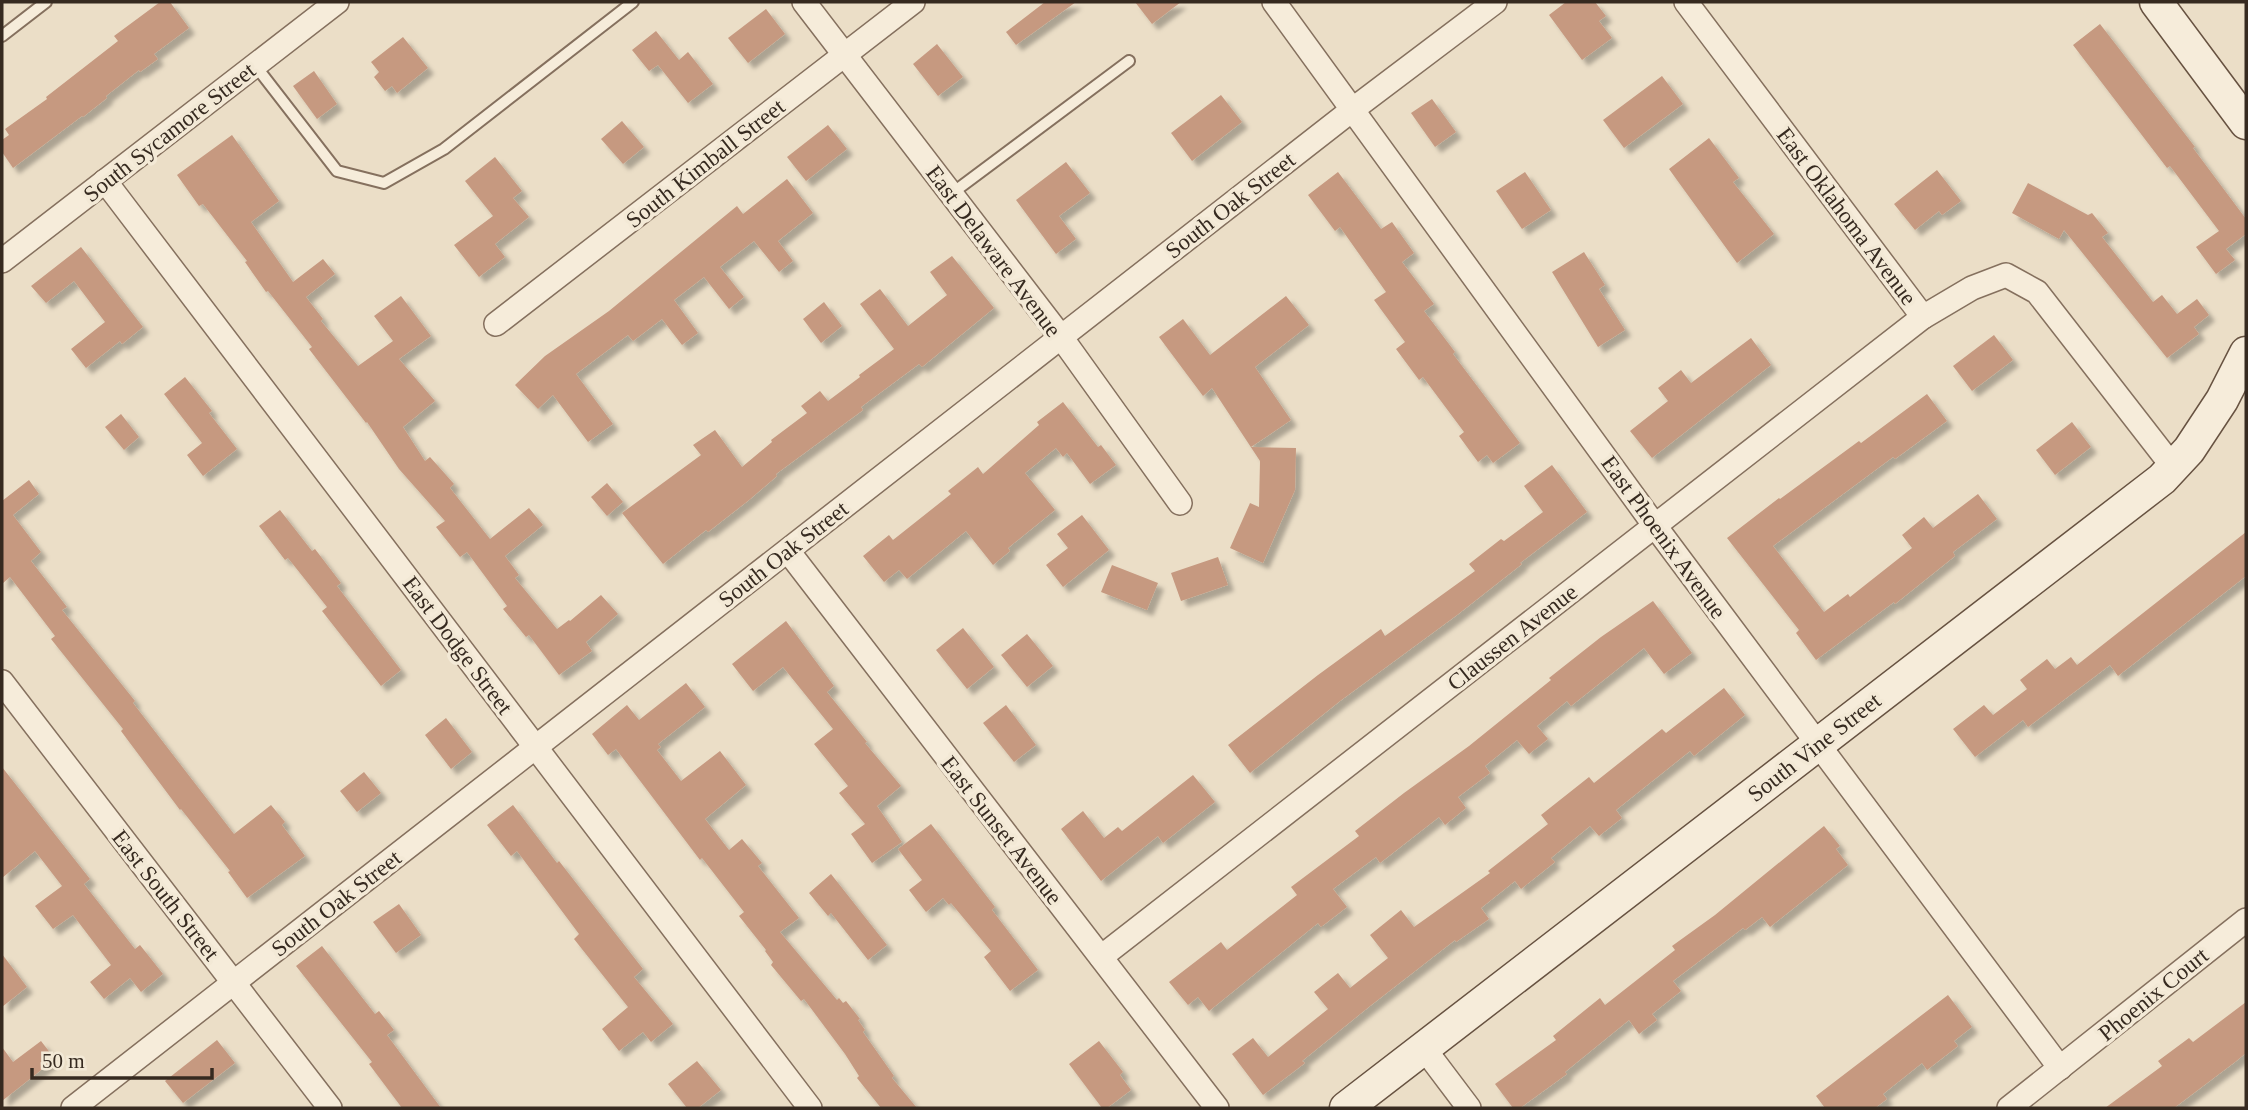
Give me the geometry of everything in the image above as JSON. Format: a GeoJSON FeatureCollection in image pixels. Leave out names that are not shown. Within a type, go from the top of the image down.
{"type":"FeatureCollection","features":[{"type":"Feature","properties":{"kind":"street","name":"South Sycamore Street"},"geometry":{"type":"LineString","coordinates":[[2,261],[337,2]]}},
{"type":"Feature","properties":{"kind":"street","name":"East Delaware Avenue"},"geometry":{"type":"LineString","coordinates":[[804,2],[1061,337],[1180,503]]}},
{"type":"Feature","properties":{"kind":"street","name":"South Kimball Street"},"geometry":{"type":"LineString","coordinates":[[496,324],[913,2]]}},
{"type":"Feature","properties":{"kind":"street","name":"East Phoenix Avenue"},"geometry":{"type":"LineString","coordinates":[[1274,2],[1655,526],[2060,1068]]}},
{"type":"Feature","properties":{"kind":"street","name":"South Oak Street"},"geometry":{"type":"LineString","coordinates":[[73,1108],[1352,110],[1495,2]]}},
{"type":"Feature","properties":{"kind":"street","name":"East Oklahoma Avenue"},"geometry":{"type":"LineString","coordinates":[[1686,2],[1923,317],[1972,288],[2006,275],[2036,292],[2173,467]]}},
{"type":"Feature","properties":{"kind":"street"},"geometry":{"type":"LineString","coordinates":[[2156,2],[2246,123]]}},
{"type":"Feature","properties":{"kind":"street","name":"East Dodge Street"},"geometry":{"type":"LineString","coordinates":[[105,181],[810,1108]]}},
{"type":"Feature","properties":{"kind":"street","name":"Claussen Avenue"},"geometry":{"type":"LineString","coordinates":[[1101,957],[1923,317]]}},
{"type":"Feature","properties":{"kind":"street","name":"South Vine Street"},"geometry":{"type":"LineString","coordinates":[[1346,1108],[2162,479],[2189,450],[2222,400],[2246,353]]}},
{"type":"Feature","properties":{"kind":"street","name":"East Sunset Avenue"},"geometry":{"type":"LineString","coordinates":[[788,551],[1217,1108]]}},
{"type":"Feature","properties":{"kind":"street","name":"East South Street"},"geometry":{"type":"LineString","coordinates":[[2,682],[330,1108]]}},
{"type":"Feature","properties":{"kind":"street","name":"Phoenix Court"},"geometry":{"type":"LineString","coordinates":[[2010,1108],[2246,920]]}},
{"type":"Feature","properties":{"kind":"street"},"geometry":{"type":"LineString","coordinates":[[1423,1047],[1469,1108]]}},
{"type":"Feature","properties":{"kind":"lane"},"geometry":{"type":"LineString","coordinates":[[2,36],[47,2]]}},
{"type":"Feature","properties":{"kind":"lane"},"geometry":{"type":"LineString","coordinates":[[255,65],[337,171],[384,183],[444,149],[633,2]]}},
{"type":"Feature","properties":{"kind":"lane"},"geometry":{"type":"LineString","coordinates":[[951,194],[1129,61]]}},
{"type":"Feature","properties":{"kind":"building"},"geometry":{"type":"Polygon","coordinates":[[[160,2],[170,2],[189,28],[154,54],[158,59],[140,72],[139,70],[83,117],[13,168],[2,152],[2,140],[9,135],[5,129],[47,99],[46,97],[118,41],[114,36],[160,2]]]}},
{"type":"Feature","properties":{"kind":"building"},"geometry":{"type":"Polygon","coordinates":[[[1045,2],[1076,2],[1016,45],[1006,32],[1045,2]]]}},
{"type":"Feature","properties":{"kind":"building"},"geometry":{"type":"Polygon","coordinates":[[[1135,2],[1181,2],[1152,24],[1135,2]]]}},
{"type":"Feature","properties":{"kind":"building"},"geometry":{"type":"Polygon","coordinates":[[[1566,2],[1595,2],[1606,16],[1599,21],[1612,38],[1582,60],[1549,15],[1566,2]]]}},
{"type":"Feature","properties":{"kind":"building"},"geometry":{"type":"Polygon","coordinates":[[[766,9],[785,34],[748,63],[728,38],[766,9]]]}},
{"type":"Feature","properties":{"kind":"building"},"geometry":{"type":"Polygon","coordinates":[[[2100,24],[2195,147],[2193,148],[2246,219],[2246,234],[2226,249],[2235,260],[2216,274],[2196,247],[2219,231],[2073,45],[2100,24]]]}},
{"type":"Feature","properties":{"kind":"building"},"geometry":{"type":"Polygon","coordinates":[[[656,31],[679,60],[688,52],[713,84],[688,103],[658,65],[649,71],[632,50],[656,31]]]}},
{"type":"Feature","properties":{"kind":"building"},"geometry":{"type":"Polygon","coordinates":[[[403,37],[428,68],[397,93],[392,86],[385,91],[374,77],[379,72],[371,62],[403,37]]]}},
{"type":"Feature","properties":{"kind":"building"},"geometry":{"type":"Polygon","coordinates":[[[937,44],[963,77],[938,96],[913,64],[937,44]]]}},
{"type":"Feature","properties":{"kind":"building"},"geometry":{"type":"Polygon","coordinates":[[[314,71],[337,104],[317,119],[293,86],[314,71]]]}},
{"type":"Feature","properties":{"kind":"building"},"geometry":{"type":"Polygon","coordinates":[[[1662,76],[1683,104],[1624,148],[1603,120],[1662,76]]]}},
{"type":"Feature","properties":{"kind":"building"},"geometry":{"type":"Polygon","coordinates":[[[1221,95],[1242,122],[1192,161],[1171,133],[1221,95]]]}},
{"type":"Feature","properties":{"kind":"building"},"geometry":{"type":"Polygon","coordinates":[[[1432,99],[1456,132],[1435,147],[1411,113],[1432,99]]]}},
{"type":"Feature","properties":{"kind":"building"},"geometry":{"type":"Polygon","coordinates":[[[622,121],[644,147],[623,164],[601,139],[622,121]]]}},
{"type":"Feature","properties":{"kind":"building"},"geometry":{"type":"Polygon","coordinates":[[[828,125],[847,149],[806,181],[787,157],[828,125]]]}},
{"type":"Feature","properties":{"kind":"building"},"geometry":{"type":"Polygon","coordinates":[[[232,135],[279,201],[251,222],[293,282],[323,259],[335,274],[306,297],[323,319],[321,321],[358,366],[393,341],[374,316],[401,296],[431,336],[399,359],[435,401],[403,427],[425,461],[430,457],[454,484],[450,488],[490,539],[529,508],[543,525],[505,556],[519,575],[515,578],[557,629],[601,595],[618,614],[586,642],[592,651],[559,675],[529,635],[526,637],[503,609],[507,606],[467,552],[460,557],[436,527],[445,521],[399,469],[367,422],[309,349],[312,347],[268,291],[266,292],[245,262],[247,261],[203,204],[199,206],[177,175],[232,135]]]}},
{"type":"Feature","properties":{"kind":"building"},"geometry":{"type":"Polygon","coordinates":[[[1709,138],[1739,178],[1733,182],[1774,234],[1737,263],[1669,169],[1709,138]]]}},
{"type":"Feature","properties":{"kind":"building"},"geometry":{"type":"Polygon","coordinates":[[[495,157],[522,191],[513,198],[529,217],[495,244],[505,257],[479,277],[454,245],[493,216],[465,181],[495,157]]]}},
{"type":"Feature","properties":{"kind":"building"},"geometry":{"type":"Polygon","coordinates":[[[1066,162],[1090,193],[1059,216],[1076,239],[1056,254],[1016,200],[1066,162]]]}},
{"type":"Feature","properties":{"kind":"building"},"geometry":{"type":"Polygon","coordinates":[[[1937,170],[1961,201],[1942,215],[1939,211],[1915,230],[1894,204],[1937,170]]]}},
{"type":"Feature","properties":{"kind":"building"},"geometry":{"type":"Polygon","coordinates":[[[1338,172],[1381,229],[1392,222],[1414,253],[1402,262],[1434,304],[1424,311],[1520,443],[1493,463],[1487,455],[1478,462],[1459,436],[1464,432],[1423,377],[1419,380],[1396,349],[1405,342],[1374,300],[1386,292],[1340,227],[1335,231],[1308,195],[1338,172]]]}},
{"type":"Feature","properties":{"kind":"building"},"geometry":{"type":"Polygon","coordinates":[[[1525,172],[1551,210],[1522,229],[1496,191],[1525,172]]]}},
{"type":"Feature","properties":{"kind":"building"},"geometry":{"type":"Polygon","coordinates":[[[787,179],[813,213],[778,241],[793,261],[779,272],[754,241],[720,267],[744,297],[729,309],[704,277],[674,300],[698,333],[682,345],[662,319],[633,341],[628,335],[576,374],[613,424],[588,442],[553,395],[538,409],[515,385],[545,356],[609,311],[737,206],[743,214],[787,179]]]}},
{"type":"Feature","properties":{"kind":"building"},"geometry":{"type":"Polygon","coordinates":[[[2028,183],[2088,215],[2092,213],[2108,233],[2102,237],[2153,302],[2162,295],[2177,314],[2197,299],[2209,315],[2194,327],[2199,334],[2167,358],[2064,230],[2059,239],[2012,213],[2028,183]]]}},
{"type":"Feature","properties":{"kind":"building"},"geometry":{"type":"Polygon","coordinates":[[[81,247],[143,327],[86,368],[71,349],[105,322],[74,281],[46,303],[31,286],[81,247]]]}},
{"type":"Feature","properties":{"kind":"building"},"geometry":{"type":"Polygon","coordinates":[[[1584,252],[1605,285],[1599,289],[1625,330],[1598,347],[1552,272],[1584,252]]]}},
{"type":"Feature","properties":{"kind":"building"},"geometry":{"type":"Polygon","coordinates":[[[952,256],[994,308],[922,367],[919,364],[861,407],[863,410],[776,474],[777,476],[749,500],[663,564],[622,513],[701,455],[693,445],[715,430],[742,467],[772,442],[771,440],[807,413],[801,406],[820,391],[828,401],[860,377],[859,375],[894,349],[860,304],[880,289],[908,326],[947,295],[930,272],[952,256]]]}},
{"type":"Feature","properties":{"kind":"building"},"geometry":{"type":"Polygon","coordinates":[[[1286,296],[1309,325],[1255,367],[1291,420],[1251,447],[1296,448],[1295,490],[1263,563],[1230,548],[1250,503],[1259,507],[1260,461],[1212,388],[1203,396],[1159,337],[1183,319],[1210,355],[1286,296]]]}},
{"type":"Feature","properties":{"kind":"building"},"geometry":{"type":"Polygon","coordinates":[[[824,302],[842,326],[821,343],[803,319],[824,302]]]}},
{"type":"Feature","properties":{"kind":"building"},"geometry":{"type":"Polygon","coordinates":[[[1994,335],[2013,360],[1972,391],[1953,366],[1994,335]]]}},
{"type":"Feature","properties":{"kind":"building"},"geometry":{"type":"Polygon","coordinates":[[[1751,338],[1771,365],[1652,458],[1630,431],[1668,401],[1658,388],[1681,370],[1691,383],[1751,338]]]}},
{"type":"Feature","properties":{"kind":"building"},"geometry":{"type":"Polygon","coordinates":[[[185,377],[237,449],[203,476],[187,455],[202,443],[164,394],[185,377]]]}},
{"type":"Feature","properties":{"kind":"building"},"geometry":{"type":"Polygon","coordinates":[[[1927,394],[1947,421],[1895,459],[1893,457],[1773,546],[1824,612],[1848,594],[1850,597],[1912,548],[1902,535],[1924,517],[1933,528],[1978,494],[1997,519],[1953,552],[1955,556],[1895,604],[1894,602],[1816,660],[1796,633],[1799,630],[1727,538],[1927,394]]]}},
{"type":"Feature","properties":{"kind":"building"},"geometry":{"type":"Polygon","coordinates":[[[1063,402],[1098,447],[1101,445],[1116,465],[1090,484],[1067,453],[1063,457],[1056,448],[1025,473],[1055,510],[1008,548],[1010,551],[993,565],[966,531],[907,579],[899,570],[884,582],[863,556],[889,535],[893,540],[951,494],[948,491],[978,467],[983,474],[1039,425],[1037,422],[1063,402]]]}},
{"type":"Feature","properties":{"kind":"building"},"geometry":{"type":"Polygon","coordinates":[[[121,414],[139,437],[124,450],[105,427],[121,414]]]}},
{"type":"Feature","properties":{"kind":"building"},"geometry":{"type":"Polygon","coordinates":[[[2072,422],[2091,447],[2055,475],[2036,450],[2072,422]]]}},
{"type":"Feature","properties":{"kind":"building"},"geometry":{"type":"Polygon","coordinates":[[[1552,465],[1587,512],[1250,773],[1228,745],[1381,629],[1385,636],[1475,571],[1469,564],[1543,512],[1524,486],[1552,465]]]}},
{"type":"Feature","properties":{"kind":"building"},"geometry":{"type":"Polygon","coordinates":[[[29,480],[39,494],[13,515],[41,552],[31,561],[67,607],[62,610],[135,701],[133,703],[234,834],[271,805],[285,822],[282,825],[305,856],[247,898],[228,872],[230,871],[121,731],[123,729],[51,639],[55,636],[10,577],[2,584],[2,501],[29,480]]]}},
{"type":"Feature","properties":{"kind":"building"},"geometry":{"type":"Polygon","coordinates":[[[607,483],[623,502],[607,516],[591,497],[607,483]]]}},
{"type":"Feature","properties":{"kind":"building"},"geometry":{"type":"Polygon","coordinates":[[[280,510],[341,583],[337,586],[401,670],[381,686],[322,611],[327,607],[259,526],[280,510]]]}},
{"type":"Feature","properties":{"kind":"building"},"geometry":{"type":"Polygon","coordinates":[[[1082,515],[1109,550],[1063,587],[1046,565],[1068,548],[1057,534],[1082,515]]]}},
{"type":"Feature","properties":{"kind":"building"},"geometry":{"type":"Polygon","coordinates":[[[2246,532],[2246,576],[2118,676],[2110,665],[2028,727],[2023,720],[1975,757],[1953,729],[1984,705],[1993,715],[2027,689],[2020,680],[2047,659],[2055,669],[2071,657],[2077,665],[2246,532]]]}},
{"type":"Feature","properties":{"kind":"building"},"geometry":{"type":"Polygon","coordinates":[[[1218,557],[1228,585],[1181,601],[1171,573],[1218,557]]]}},
{"type":"Feature","properties":{"kind":"building"},"geometry":{"type":"Polygon","coordinates":[[[1112,565],[1158,583],[1147,610],[1101,592],[1112,565]]]}},
{"type":"Feature","properties":{"kind":"building"},"geometry":{"type":"Polygon","coordinates":[[[1653,601],[1692,653],[1664,674],[1644,648],[1571,706],[1567,701],[1537,726],[1548,739],[1529,754],[1517,740],[1485,766],[1490,773],[1458,797],[1466,808],[1445,825],[1439,817],[1380,863],[1376,857],[1333,889],[1347,907],[1321,927],[1318,923],[1209,1011],[1198,997],[1188,1005],[1169,982],[1221,942],[1227,950],[1297,895],[1291,887],[1359,836],[1355,831],[1469,746],[1601,637],[1653,601]]]}},
{"type":"Feature","properties":{"kind":"building"},"geometry":{"type":"Polygon","coordinates":[[[786,621],[834,686],[827,692],[901,786],[877,806],[902,842],[872,863],[851,834],[865,824],[839,793],[848,786],[814,744],[833,729],[783,667],[753,691],[732,664],[786,621]]]}},
{"type":"Feature","properties":{"kind":"building"},"geometry":{"type":"Polygon","coordinates":[[[963,628],[994,667],[967,689],[936,650],[963,628]]]}},
{"type":"Feature","properties":{"kind":"building"},"geometry":{"type":"Polygon","coordinates":[[[1027,634],[1053,666],[1027,687],[1001,655],[1027,634]]]}},
{"type":"Feature","properties":{"kind":"building"},"geometry":{"type":"Polygon","coordinates":[[[686,683],[705,707],[658,744],[661,747],[657,750],[681,781],[720,751],[746,785],[705,819],[729,850],[742,839],[762,863],[758,866],[799,918],[780,932],[837,1000],[839,998],[843,1003],[846,1001],[860,1019],[858,1020],[865,1030],[863,1032],[894,1076],[892,1078],[917,1108],[881,1108],[857,1078],[859,1076],[845,1054],[804,999],[801,1001],[771,965],[773,962],[766,950],[739,916],[744,912],[702,858],[700,860],[616,749],[608,755],[592,734],[627,705],[639,720],[686,683]]]}},
{"type":"Feature","properties":{"kind":"building"},"geometry":{"type":"Polygon","coordinates":[[[1724,688],[1745,715],[1694,756],[1690,751],[1616,810],[1622,818],[1599,836],[1590,826],[1551,858],[1555,862],[1521,889],[1515,881],[1481,908],[1489,919],[1456,942],[1455,940],[1370,1006],[1302,1061],[1305,1063],[1263,1095],[1232,1054],[1253,1038],[1268,1057],[1328,1009],[1314,992],[1338,973],[1350,988],[1388,958],[1370,935],[1401,910],[1414,927],[1490,873],[1488,871],[1548,824],[1541,815],[1589,777],[1594,783],[1662,729],[1666,733],[1724,688]]]}},
{"type":"Feature","properties":{"kind":"building"},"geometry":{"type":"Polygon","coordinates":[[[1006,705],[1036,745],[1014,762],[983,723],[1006,705]]]}},
{"type":"Feature","properties":{"kind":"building"},"geometry":{"type":"Polygon","coordinates":[[[446,718],[472,752],[451,769],[425,735],[446,718]]]}},
{"type":"Feature","properties":{"kind":"building"},"geometry":{"type":"Polygon","coordinates":[[[2,767],[90,879],[84,884],[135,949],[140,945],[163,974],[141,992],[130,978],[104,999],[90,982],[111,965],[73,915],[53,929],[35,906],[62,886],[35,851],[2,878],[2,767]]]}},
{"type":"Feature","properties":{"kind":"building"},"geometry":{"type":"Polygon","coordinates":[[[364,772],[381,793],[357,812],[340,791],[364,772]]]}},
{"type":"Feature","properties":{"kind":"building"},"geometry":{"type":"Polygon","coordinates":[[[1193,775],[1215,802],[1163,843],[1158,836],[1101,881],[1061,829],[1083,811],[1104,838],[1118,827],[1122,831],[1193,775]]]}},
{"type":"Feature","properties":{"kind":"building"},"geometry":{"type":"Polygon","coordinates":[[[513,805],[643,969],[634,977],[673,1024],[651,1042],[643,1032],[619,1051],[602,1029],[628,1007],[574,939],[579,934],[517,851],[511,856],[487,825],[513,805]]]}},
{"type":"Feature","properties":{"kind":"building"},"geometry":{"type":"Polygon","coordinates":[[[931,824],[995,907],[992,910],[1038,970],[1010,991],[984,957],[991,951],[951,903],[949,905],[943,898],[926,912],[909,890],[922,880],[898,849],[931,824]]]}},
{"type":"Feature","properties":{"kind":"building"},"geometry":{"type":"Polygon","coordinates":[[[1824,826],[1840,846],[1836,849],[1848,865],[1770,927],[1762,917],[1745,930],[1743,928],[1673,981],[1681,991],[1652,1014],[1657,1020],[1639,1034],[1629,1020],[1565,1072],[1567,1074],[1520,1108],[1513,1108],[1495,1084],[1556,1040],[1553,1036],[1600,998],[1605,1005],[1675,950],[1672,946],[1715,915],[1824,826]]]}},
{"type":"Feature","properties":{"kind":"building"},"geometry":{"type":"Polygon","coordinates":[[[831,874],[887,945],[868,960],[831,913],[828,916],[809,893],[831,874]]]}},
{"type":"Feature","properties":{"kind":"building"},"geometry":{"type":"Polygon","coordinates":[[[399,904],[421,935],[396,953],[373,922],[399,904]]]}},
{"type":"Feature","properties":{"kind":"building"},"geometry":{"type":"Polygon","coordinates":[[[322,946],[375,1014],[379,1011],[394,1030],[387,1035],[441,1108],[402,1108],[369,1064],[372,1062],[296,966],[322,946]]]}},
{"type":"Feature","properties":{"kind":"building"},"geometry":{"type":"Polygon","coordinates":[[[2,954],[27,987],[2,1007],[2,954]]]}},
{"type":"Feature","properties":{"kind":"building"},"geometry":{"type":"Polygon","coordinates":[[[1948,995],[1972,1027],[1954,1041],[1958,1046],[1927,1070],[1922,1063],[1883,1094],[1887,1099],[1875,1108],[1825,1108],[1816,1096],[1948,995]]]}},
{"type":"Feature","properties":{"kind":"building"},"geometry":{"type":"Polygon","coordinates":[[[2246,1002],[2246,1053],[2174,1108],[2105,1108],[2162,1066],[2158,1061],[2189,1038],[2193,1042],[2246,1002]]]}},
{"type":"Feature","properties":{"kind":"building"},"geometry":{"type":"Polygon","coordinates":[[[217,1040],[235,1063],[183,1103],[165,1081],[217,1040]]]}},
{"type":"Feature","properties":{"kind":"building"},"geometry":{"type":"Polygon","coordinates":[[[41,1041],[55,1059],[2,1101],[2,1047],[13,1062],[41,1041]]]}},
{"type":"Feature","properties":{"kind":"building"},"geometry":{"type":"Polygon","coordinates":[[[1099,1041],[1123,1072],[1120,1075],[1131,1090],[1107,1108],[1102,1108],[1069,1064],[1099,1041]]]}},
{"type":"Feature","properties":{"kind":"building"},"geometry":{"type":"Polygon","coordinates":[[[697,1061],[721,1090],[698,1108],[687,1108],[668,1084],[697,1061]]]}}]}
